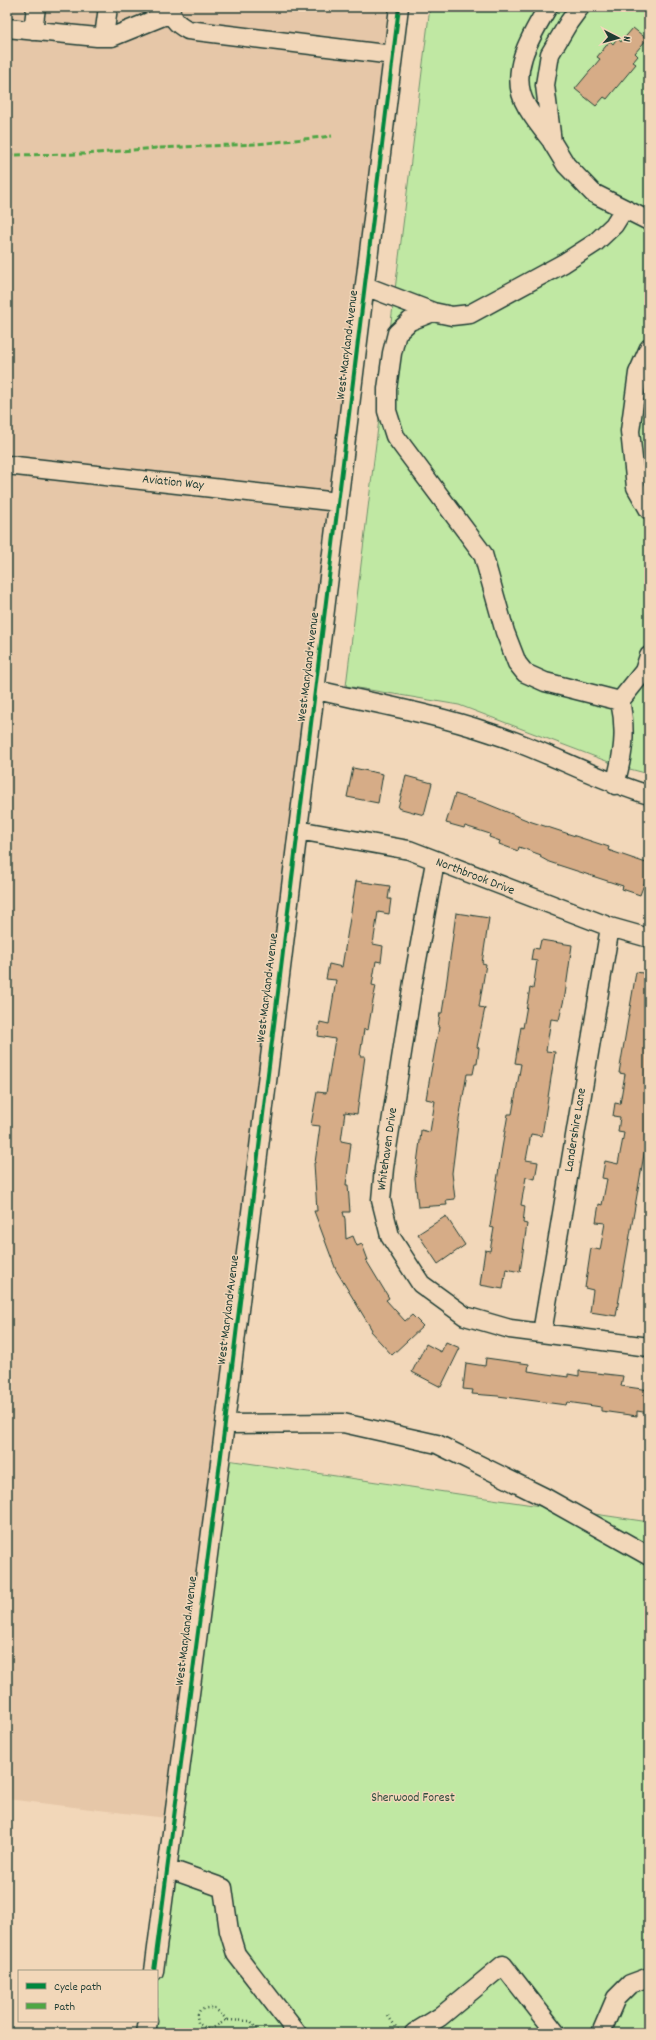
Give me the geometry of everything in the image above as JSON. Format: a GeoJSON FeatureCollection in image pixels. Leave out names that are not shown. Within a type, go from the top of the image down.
{"type":"FeatureCollection","features":[{"type":"Feature","properties":{"kind":"street"},"geometry":{"type":"LineString","coordinates":[[33,31],[36,7]]}},
{"type":"Feature","properties":{"kind":"street"},"geometry":{"type":"LineString","coordinates":[[104,37],[108,7]]}},
{"type":"Feature","properties":{"kind":"street","name":"West Maryland Avenue"},"geometry":{"type":"LineString","coordinates":[[154,1970],[225,1424],[399,7]]}},
{"type":"Feature","properties":{"kind":"street"},"geometry":{"type":"LineString","coordinates":[[548,7],[532,33],[519,71],[520,89],[527,107],[552,142],[566,165],[593,193],[624,210],[649,221]]}},
{"type":"Feature","properties":{"kind":"street"},"geometry":{"type":"LineString","coordinates":[[552,142],[545,85],[550,54],[569,22],[580,7]]}},
{"type":"Feature","properties":{"kind":"street"},"geometry":{"type":"LineString","coordinates":[[7,28],[112,37],[170,10],[178,24],[188,30],[393,55]]}},
{"type":"Feature","properties":{"kind":"street"},"geometry":{"type":"LineString","coordinates":[[365,286],[433,312],[452,316],[470,314],[564,262],[595,243],[614,224],[624,210]]}},
{"type":"Feature","properties":{"kind":"street"},"geometry":{"type":"LineString","coordinates":[[433,312],[410,320],[397,333],[392,353],[387,411],[396,436],[483,554],[505,632],[517,663],[525,673],[545,682],[620,701]]}},
{"type":"Feature","properties":{"kind":"street"},"geometry":{"type":"LineString","coordinates":[[649,348],[638,373],[630,431],[636,487],[649,510]]}},
{"type":"Feature","properties":{"kind":"street","name":"Aviation Way"},"geometry":{"type":"LineString","coordinates":[[7,464],[338,502]]}},
{"type":"Feature","properties":{"kind":"street"},"geometry":{"type":"LineString","coordinates":[[615,785],[624,740],[624,721],[620,701],[644,671],[649,656]]}},
{"type":"Feature","properties":{"kind":"street"},"geometry":{"type":"LineString","coordinates":[[316,690],[382,704],[491,733],[540,751],[615,785],[649,795]]}},
{"type":"Feature","properties":{"kind":"street","name":"Northbrook Drive"},"geometry":{"type":"LineString","coordinates":[[298,830],[409,850],[435,862],[610,927],[649,938]]}},
{"type":"Feature","properties":{"kind":"street","name":"Whitehaven Drive"},"geometry":{"type":"LineString","coordinates":[[435,862],[413,982],[384,1168],[381,1200],[390,1236],[421,1284],[465,1316],[510,1329],[649,1347]]}},
{"type":"Feature","properties":{"kind":"street","name":"Landershire Lane"},"geometry":{"type":"LineString","coordinates":[[542,1333],[610,927]]}},
{"type":"Feature","properties":{"kind":"street"},"geometry":{"type":"LineString","coordinates":[[225,1424],[344,1423],[437,1444],[544,1497],[649,1556]]}},
{"type":"Feature","properties":{"kind":"street"},"geometry":{"type":"LineString","coordinates":[[167,1868],[223,1888],[229,1931],[236,1954],[297,2033]]}},
{"type":"Feature","properties":{"kind":"street"},"geometry":{"type":"LineString","coordinates":[[414,2033],[440,2016],[503,1965],[556,2033]]}},
{"type":"Feature","properties":{"kind":"street"},"geometry":{"type":"LineString","coordinates":[[601,2033],[616,1998],[630,1984],[649,1977]]}},
{"type":"Feature","properties":{"kind":"street"},"geometry":{"type":"LineString","coordinates":[[146,2033],[148,2022]]}},
{"type":"Feature","properties":{"kind":"path"},"geometry":{"type":"LineString","coordinates":[[227,2020],[218,2010],[208,2007],[200,2010],[197,2016],[198,2023],[209,2030],[227,2020],[251,2021],[259,2033]]}},
{"type":"Feature","properties":{"kind":"path"},"geometry":{"type":"LineString","coordinates":[[388,2016],[401,2033]]}},
{"type":"Feature","properties":{"kind":"shaded area"},"geometry":{"type":"Polygon","coordinates":[[[7,7],[389,7],[254,1146],[166,1818],[7,1799],[7,7]]]}},
{"type":"Feature","properties":{"kind":"green space"},"geometry":{"type":"Polygon","coordinates":[[[430,7],[649,7],[649,774],[622,767],[459,705],[346,686],[430,7]]]}},
{"type":"Feature","properties":{"kind":"green space","name":"Sherwood Forest"},"geometry":{"type":"Polygon","coordinates":[[[220,1459],[649,1522],[649,2033],[146,2033],[148,2022],[158,2022],[157,1970],[220,1459]]]}},
{"type":"Feature","properties":{"kind":"building"},"geometry":{"type":"Polygon","coordinates":[[[633,28],[647,39],[635,53],[638,56],[633,62],[636,64],[607,99],[604,97],[596,106],[575,89],[600,59],[597,57],[610,41],[613,44],[617,38],[621,42],[633,28]]]}},
{"type":"Feature","properties":{"kind":"building"},"geometry":{"type":"Polygon","coordinates":[[[353,768],[383,774],[378,803],[347,797],[353,768]]]}},
{"type":"Feature","properties":{"kind":"building"},"geometry":{"type":"Polygon","coordinates":[[[406,776],[432,783],[424,815],[398,808],[406,776]]]}},
{"type":"Feature","properties":{"kind":"building"},"geometry":{"type":"Polygon","coordinates":[[[455,794],[485,803],[529,821],[609,847],[608,850],[649,864],[649,871],[640,895],[622,889],[623,886],[549,862],[540,857],[541,855],[519,847],[518,851],[499,844],[500,841],[489,837],[490,834],[465,826],[464,828],[446,823],[455,794]]]}},
{"type":"Feature","properties":{"kind":"building"},"geometry":{"type":"Polygon","coordinates":[[[356,881],[390,886],[388,899],[391,899],[389,914],[378,912],[373,944],[383,946],[381,962],[376,961],[372,985],[376,986],[368,1030],[364,1029],[360,1056],[365,1056],[357,1114],[345,1112],[341,1141],[351,1143],[346,1185],[348,1185],[350,1212],[343,1212],[345,1219],[346,1239],[353,1236],[357,1246],[362,1244],[368,1260],[366,1260],[389,1298],[386,1300],[405,1321],[412,1315],[423,1326],[392,1355],[370,1331],[372,1330],[336,1270],[314,1211],[317,1211],[314,1163],[320,1126],[311,1125],[317,1092],[326,1093],[335,1039],[318,1036],[320,1022],[329,1024],[336,980],[326,979],[329,964],[342,967],[356,881]]]}},
{"type":"Feature","properties":{"kind":"building"},"geometry":{"type":"Polygon","coordinates":[[[456,913],[489,918],[482,963],[486,964],[479,1007],[485,1008],[477,1047],[479,1048],[477,1064],[475,1064],[473,1074],[467,1074],[458,1125],[452,1173],[455,1199],[446,1200],[447,1205],[418,1207],[415,1178],[421,1130],[430,1132],[435,1101],[426,1099],[439,1027],[440,1013],[442,1013],[456,913]]]}},
{"type":"Feature","properties":{"kind":"building"},"geometry":{"type":"Polygon","coordinates":[[[541,940],[572,945],[565,995],[559,1020],[551,1019],[546,1051],[555,1052],[542,1136],[531,1134],[526,1160],[538,1162],[535,1179],[526,1177],[521,1205],[525,1206],[523,1223],[527,1224],[520,1272],[506,1269],[503,1289],[480,1285],[485,1250],[490,1251],[494,1228],[490,1227],[508,1114],[512,1114],[521,1064],[515,1063],[521,1027],[523,1028],[530,988],[533,989],[537,961],[531,960],[533,948],[539,949],[541,940]]]}},
{"type":"Feature","properties":{"kind":"building"},"geometry":{"type":"Polygon","coordinates":[[[636,972],[649,974],[649,1137],[647,1137],[616,1316],[590,1312],[593,1290],[585,1288],[591,1248],[600,1250],[605,1223],[596,1222],[599,1204],[602,1205],[607,1179],[602,1178],[605,1161],[618,1164],[624,1133],[618,1132],[620,1117],[613,1116],[615,1103],[620,1104],[625,1074],[619,1073],[636,972]]]}},
{"type":"Feature","properties":{"kind":"building"},"geometry":{"type":"Polygon","coordinates":[[[446,1216],[465,1245],[438,1264],[418,1234],[446,1216]]]}},
{"type":"Feature","properties":{"kind":"building"},"geometry":{"type":"Polygon","coordinates":[[[446,1342],[460,1348],[441,1387],[412,1372],[426,1344],[441,1352],[446,1342]]]}},
{"type":"Feature","properties":{"kind":"building"},"geometry":{"type":"Polygon","coordinates":[[[486,1358],[529,1364],[528,1371],[568,1377],[568,1374],[579,1376],[579,1371],[623,1376],[621,1386],[649,1390],[649,1413],[637,1411],[637,1416],[601,1411],[601,1407],[567,1402],[566,1405],[472,1394],[473,1390],[463,1389],[466,1363],[485,1366],[486,1358]]]}},
{"type":"Feature","properties":{"kind":"marked path"},"geometry":{"type":"LineString","coordinates":[[7,155],[85,154],[157,148],[257,144],[332,136]]}},
{"type":"Feature","properties":{"kind":"cycle path"},"geometry":{"type":"LineString","coordinates":[[154,1970],[225,1424],[399,7]]}}]}
